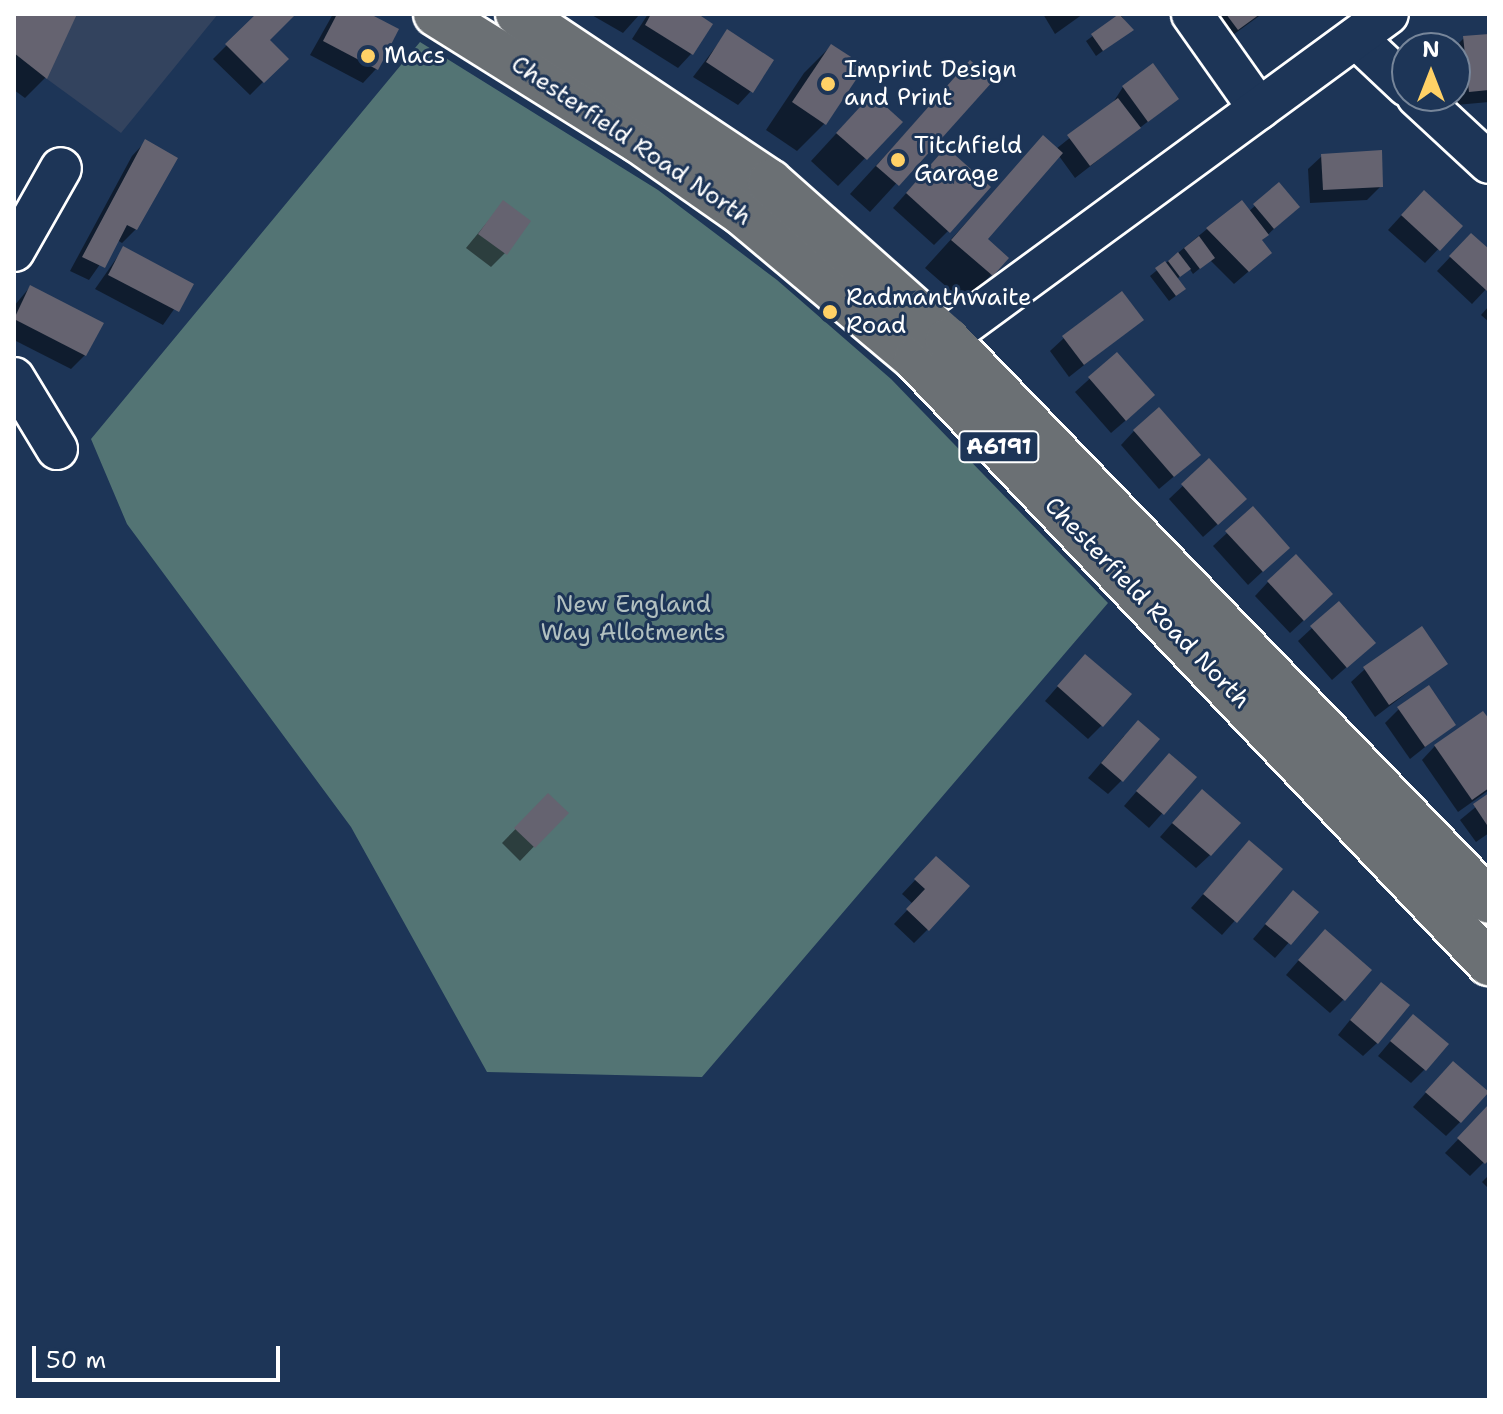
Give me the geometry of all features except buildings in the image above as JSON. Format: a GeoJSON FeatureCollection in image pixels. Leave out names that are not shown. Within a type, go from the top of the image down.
{"type":"FeatureCollection","features":[{"type":"Feature","properties":{"kind":"main road","name":"Chesterfield Road North"},"geometry":{"type":"LineString","coordinates":[[436,14],[638,140],[932,350]]}},
{"type":"Feature","properties":{"kind":"main road","name":"Chesterfield Road North"},"geometry":{"type":"LineString","coordinates":[[518,14],[770,182],[1331,766],[1489,963]]}},
{"type":"Feature","properties":{"kind":"main road","name":"Chesterfield Road North"},"geometry":{"type":"LineString","coordinates":[[1331,766],[1489,901]]}},
{"type":"Feature","properties":{"kind":"street"},"geometry":{"type":"LineString","coordinates":[[1192,14],[1259,109]]}},
{"type":"Feature","properties":{"kind":"street"},"geometry":{"type":"LineString","coordinates":[[932,350],[1388,14]]}},
{"type":"Feature","properties":{"kind":"street"},"geometry":{"type":"LineString","coordinates":[[1356,38],[1391,71]]}},
{"type":"Feature","properties":{"kind":"street"},"geometry":{"type":"LineString","coordinates":[[1434,112],[1489,163]]}},
{"type":"Feature","properties":{"kind":"street"},"geometry":{"type":"LineString","coordinates":[[14,251],[61,168]]}},
{"type":"Feature","properties":{"kind":"street"},"geometry":{"type":"LineString","coordinates":[[14,378],[57,449]]}},
{"type":"Feature","properties":{"kind":"shaded area"},"geometry":{"type":"Polygon","coordinates":[[[14,14],[218,14],[121,133],[47,79],[14,14]]]}},
{"type":"Feature","properties":{"kind":"green space","name":"New England Way Allotments"},"geometry":{"type":"Polygon","coordinates":[[[420,42],[658,190],[777,280],[891,379],[1108,603],[702,1077],[487,1072],[351,827],[127,524],[91,439],[420,42]]]}},
{"type":"Feature","properties":{"kind":"place","name":"Macs"},"geometry":{"type":"Point","coordinates":[368,56]}},
{"type":"Feature","properties":{"kind":"place","name":"Imprint Design and Print"},"geometry":{"type":"Point","coordinates":[828,84]}},
{"type":"Feature","properties":{"kind":"place","name":"Titchfield Garage"},"geometry":{"type":"Point","coordinates":[898,160]}},
{"type":"Feature","properties":{"kind":"place","name":"Radmanthwaite Road"},"geometry":{"type":"Point","coordinates":[830,312]}}]}
